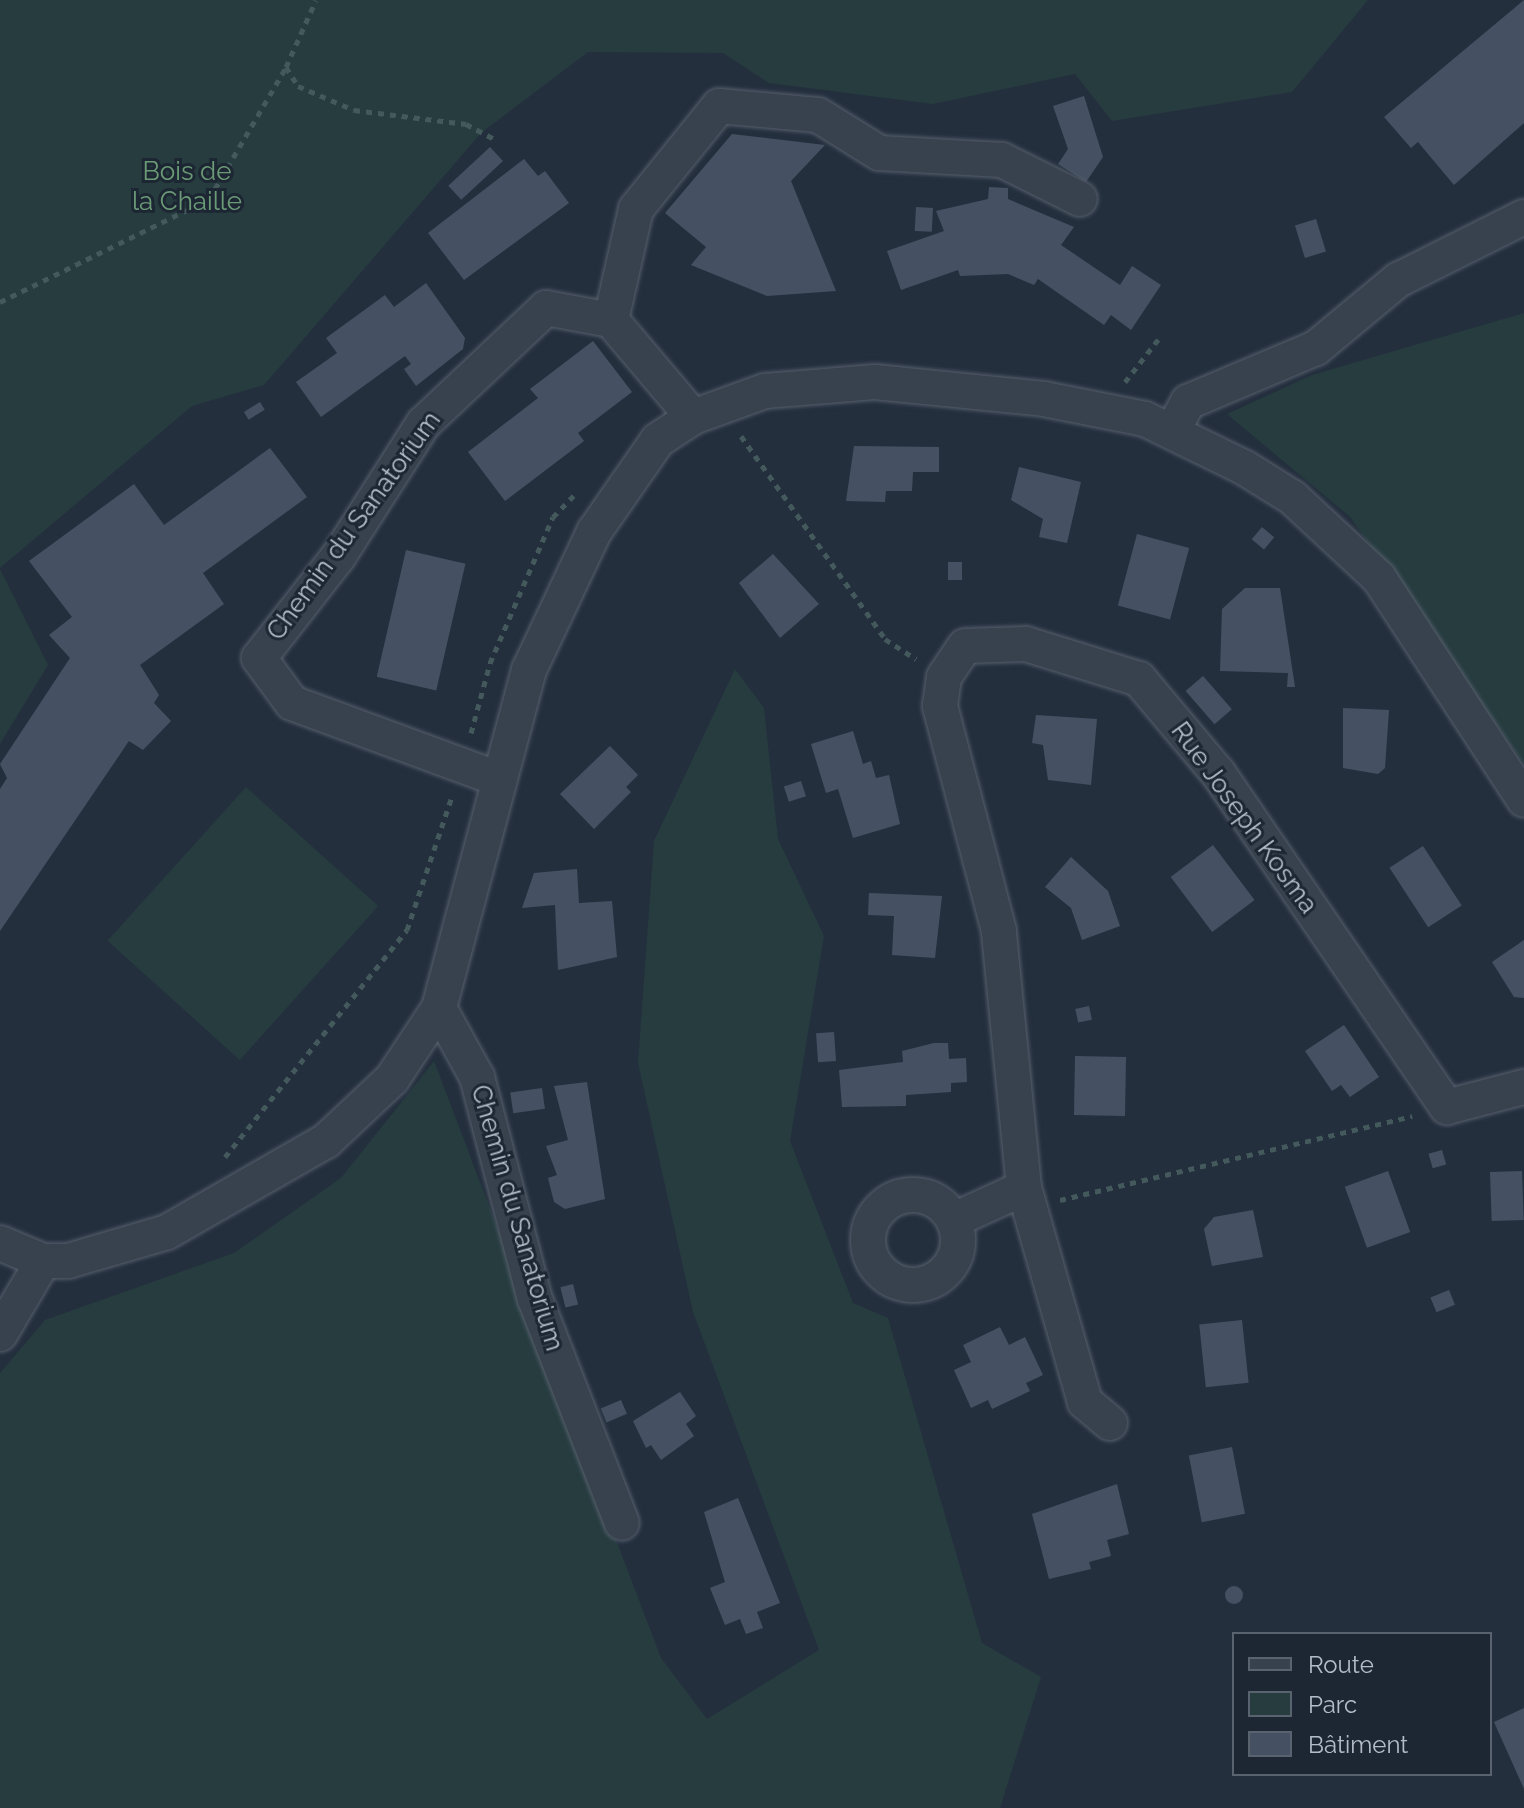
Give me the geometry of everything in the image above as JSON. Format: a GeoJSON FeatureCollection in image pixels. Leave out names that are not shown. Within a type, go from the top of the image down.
{"type":"FeatureCollection","features":[{"type":"Feature","properties":{"kind":"street"},"geometry":{"type":"LineString","coordinates":[[706,411],[611,320],[636,209],[719,106],[818,115],[879,153],[1002,160],[1080,199]]}},
{"type":"Feature","properties":{"kind":"street"},"geometry":{"type":"LineString","coordinates":[[1173,430],[1188,402],[1316,348],[1398,280],[1524,217]]}},
{"type":"Feature","properties":{"kind":"street","name":"Chemin du Sanatorium"},"geometry":{"type":"LineString","coordinates":[[496,778],[292,703],[259,658],[338,557],[423,424],[479,364],[546,308],[611,320]]}},
{"type":"Feature","properties":{"kind":"street"},"geometry":{"type":"LineString","coordinates":[[0,1243],[43,1261],[68,1261],[167,1232],[267,1180],[326,1141],[392,1079],[439,1008],[496,778],[529,670],[594,532],[642,458],[706,411],[765,391],[875,382],[1044,399],[1173,430],[1293,498],[1379,578],[1524,800]]}},
{"type":"Feature","properties":{"kind":"street","name":"Rue Joseph Kosma"},"geometry":{"type":"LineString","coordinates":[[944,677],[965,646],[989,641],[1026,644],[1139,679],[1218,773],[1447,1107]]}},
{"type":"Feature","properties":{"kind":"street"},"geometry":{"type":"LineString","coordinates":[[944,677],[940,706],[999,931],[1024,1188],[1085,1402],[1110,1423]]}},
{"type":"Feature","properties":{"kind":"street","name":"Chemin du Sanatorium"},"geometry":{"type":"LineString","coordinates":[[439,1008],[477,1077],[535,1299],[622,1523]]}},
{"type":"Feature","properties":{"kind":"street"},"geometry":{"type":"LineString","coordinates":[[1447,1107],[1524,1087]]}},
{"type":"Feature","properties":{"kind":"street"},"geometry":{"type":"LineString","coordinates":[[954,1220],[1024,1188]]}},
{"type":"Feature","properties":{"kind":"street"},"geometry":{"type":"LineString","coordinates":[[0,1334],[43,1261]]}},
{"type":"Feature","properties":{"kind":"path"},"geometry":{"type":"LineString","coordinates":[[0,302],[209,199],[286,67],[316,0]]}},
{"type":"Feature","properties":{"kind":"path"},"geometry":{"type":"LineString","coordinates":[[286,67],[298,86],[354,110],[466,124],[494,139]]}},
{"type":"Feature","properties":{"kind":"path"},"geometry":{"type":"LineString","coordinates":[[1125,382],[1161,336]]}},
{"type":"Feature","properties":{"kind":"path"},"geometry":{"type":"LineString","coordinates":[[1113,380],[1136,386]]}},
{"type":"Feature","properties":{"kind":"path"},"geometry":{"type":"LineString","coordinates":[[706,411],[885,639],[944,677]]}},
{"type":"Feature","properties":{"kind":"path"},"geometry":{"type":"LineString","coordinates":[[225,1157],[407,930],[462,766],[490,663],[553,517],[584,485]]}},
{"type":"Feature","properties":{"kind":"path"},"geometry":{"type":"LineString","coordinates":[[1065,1199],[1447,1107]]}},
{"type":"Feature","properties":{"kind":"green space","name":"Bois de la Chaille"},"geometry":{"type":"Polygon","coordinates":[[[0,0],[1368,0],[1292,92],[1112,121],[1075,74],[933,104],[769,83],[723,53],[588,52],[481,133],[264,385],[192,406],[0,568],[0,0]]]}},
{"type":"Feature","properties":{"kind":"green space"},"geometry":{"type":"Polygon","coordinates":[[[1524,313],[1524,764],[1350,517],[1227,414],[1312,375],[1524,313]]]}},
{"type":"Feature","properties":{"kind":"green space"},"geometry":{"type":"Polygon","coordinates":[[[0,569],[48,665],[0,744],[0,569]]]}},
{"type":"Feature","properties":{"kind":"green space"},"geometry":{"type":"Polygon","coordinates":[[[735,669],[764,708],[778,839],[824,936],[790,1141],[853,1303],[888,1318],[982,1643],[1041,1677],[1000,1808],[0,1808],[0,1373],[45,1320],[234,1253],[341,1178],[434,1061],[661,1658],[707,1719],[819,1650],[693,1312],[638,1063],[654,841],[735,669]]]}},
{"type":"Feature","properties":{"kind":"green space"},"geometry":{"type":"Polygon","coordinates":[[[246,787],[378,906],[240,1060],[107,941],[246,787]]]}},
{"type":"Feature","properties":{"kind":"building"},"geometry":{"type":"Polygon","coordinates":[[[1524,0],[1524,123],[1454,185],[1418,142],[1411,148],[1384,117],[1524,0]]]}},
{"type":"Feature","properties":{"kind":"building"},"geometry":{"type":"Polygon","coordinates":[[[1084,96],[1103,157],[1086,182],[1058,164],[1068,149],[1053,106],[1084,96]]]}},
{"type":"Feature","properties":{"kind":"building"},"geometry":{"type":"Polygon","coordinates":[[[732,134],[825,145],[791,181],[836,291],[767,296],[691,265],[706,247],[665,213],[732,134]]]}},
{"type":"Feature","properties":{"kind":"building"},"geometry":{"type":"Polygon","coordinates":[[[490,147],[503,161],[461,200],[448,186],[490,147]]]}},
{"type":"Feature","properties":{"kind":"building"},"geometry":{"type":"Polygon","coordinates":[[[524,159],[538,176],[545,171],[569,203],[464,280],[428,233],[524,159]]]}},
{"type":"Feature","properties":{"kind":"building"},"geometry":{"type":"Polygon","coordinates":[[[989,187],[1008,188],[1008,199],[1074,227],[1061,245],[1120,285],[1132,266],[1161,285],[1131,330],[1111,315],[1104,325],[1038,279],[1034,285],[1008,274],[960,276],[958,270],[901,290],[887,251],[944,231],[936,211],[988,199],[989,187]]]}},
{"type":"Feature","properties":{"kind":"building"},"geometry":{"type":"Polygon","coordinates":[[[916,207],[933,208],[932,232],[915,231],[916,207]]]}},
{"type":"Feature","properties":{"kind":"building"},"geometry":{"type":"Polygon","coordinates":[[[1316,219],[1326,252],[1305,258],[1295,225],[1316,219]]]}},
{"type":"Feature","properties":{"kind":"building"},"geometry":{"type":"Polygon","coordinates":[[[426,283],[465,338],[463,349],[416,386],[404,369],[411,364],[405,356],[321,417],[296,382],[337,353],[326,338],[385,295],[394,307],[426,283]]]}},
{"type":"Feature","properties":{"kind":"building"},"geometry":{"type":"Polygon","coordinates":[[[593,341],[632,392],[578,433],[584,441],[505,501],[468,452],[538,398],[530,389],[593,341]]]}},
{"type":"Feature","properties":{"kind":"building"},"geometry":{"type":"Polygon","coordinates":[[[260,402],[265,410],[249,420],[244,412],[260,402]]]}},
{"type":"Feature","properties":{"kind":"building"},"geometry":{"type":"Polygon","coordinates":[[[854,446],[939,447],[939,472],[913,472],[912,491],[886,491],[885,502],[846,501],[854,446]]]}},
{"type":"Feature","properties":{"kind":"building"},"geometry":{"type":"Polygon","coordinates":[[[270,448],[307,497],[203,573],[224,604],[140,665],[159,695],[154,703],[171,721],[143,750],[129,741],[0,931],[0,789],[7,778],[0,764],[70,658],[49,635],[72,617],[29,561],[134,484],[164,525],[270,448]]]}},
{"type":"Feature","properties":{"kind":"building"},"geometry":{"type":"Polygon","coordinates":[[[1019,467],[1081,482],[1067,543],[1039,537],[1043,519],[1011,500],[1019,467]]]}},
{"type":"Feature","properties":{"kind":"building"},"geometry":{"type":"Polygon","coordinates":[[[1262,527],[1274,537],[1264,550],[1252,539],[1262,527]]]}},
{"type":"Feature","properties":{"kind":"building"},"geometry":{"type":"Polygon","coordinates":[[[1137,534],[1189,548],[1170,619],[1118,605],[1137,534]]]}},
{"type":"Feature","properties":{"kind":"building"},"geometry":{"type":"Polygon","coordinates":[[[406,550],[465,564],[436,690],[377,677],[406,550]]]}},
{"type":"Feature","properties":{"kind":"building"},"geometry":{"type":"Polygon","coordinates":[[[773,554],[819,604],[780,638],[739,583],[773,554]]]}},
{"type":"Feature","properties":{"kind":"building"},"geometry":{"type":"Polygon","coordinates":[[[948,562],[962,562],[962,580],[948,580],[948,562]]]}},
{"type":"Feature","properties":{"kind":"building"},"geometry":{"type":"Polygon","coordinates":[[[1245,588],[1280,588],[1295,687],[1287,687],[1288,673],[1220,671],[1222,609],[1245,588]]]}},
{"type":"Feature","properties":{"kind":"building"},"geometry":{"type":"Polygon","coordinates":[[[1203,676],[1232,709],[1215,724],[1186,691],[1203,676]]]}},
{"type":"Feature","properties":{"kind":"building"},"geometry":{"type":"Polygon","coordinates":[[[1343,708],[1389,710],[1385,768],[1378,774],[1343,768],[1343,708]]]}},
{"type":"Feature","properties":{"kind":"building"},"geometry":{"type":"Polygon","coordinates":[[[1036,715],[1097,719],[1091,785],[1048,780],[1043,745],[1032,743],[1036,715]]]}},
{"type":"Feature","properties":{"kind":"building"},"geometry":{"type":"Polygon","coordinates":[[[853,731],[863,764],[871,761],[876,778],[889,775],[900,824],[853,838],[838,789],[826,793],[811,744],[853,731]]]}},
{"type":"Feature","properties":{"kind":"building"},"geometry":{"type":"Polygon","coordinates":[[[610,746],[638,775],[626,787],[631,792],[594,829],[560,794],[610,746]]]}},
{"type":"Feature","properties":{"kind":"building"},"geometry":{"type":"Polygon","coordinates":[[[801,781],[806,796],[789,802],[784,787],[801,781]]]}},
{"type":"Feature","properties":{"kind":"building"},"geometry":{"type":"Polygon","coordinates":[[[1213,845],[1255,900],[1212,932],[1171,877],[1213,845]]]}},
{"type":"Feature","properties":{"kind":"building"},"geometry":{"type":"Polygon","coordinates":[[[1423,846],[1462,906],[1428,927],[1389,868],[1423,846]]]}},
{"type":"Feature","properties":{"kind":"building"},"geometry":{"type":"Polygon","coordinates":[[[1071,857],[1108,891],[1120,926],[1082,940],[1071,908],[1045,887],[1071,857]]]}},
{"type":"Feature","properties":{"kind":"building"},"geometry":{"type":"Polygon","coordinates":[[[577,869],[579,903],[612,901],[617,957],[558,970],[555,905],[522,908],[534,873],[577,869]]]}},
{"type":"Feature","properties":{"kind":"building"},"geometry":{"type":"Polygon","coordinates":[[[869,893],[942,896],[935,958],[892,955],[894,916],[868,915],[869,893]]]}},
{"type":"Feature","properties":{"kind":"building"},"geometry":{"type":"Polygon","coordinates":[[[1524,940],[1524,998],[1514,997],[1492,962],[1524,940]]]}},
{"type":"Feature","properties":{"kind":"building"},"geometry":{"type":"Polygon","coordinates":[[[1089,1006],[1092,1020],[1078,1023],[1075,1009],[1089,1006]]]}},
{"type":"Feature","properties":{"kind":"building"},"geometry":{"type":"Polygon","coordinates":[[[1344,1025],[1379,1077],[1350,1097],[1341,1085],[1332,1091],[1305,1051],[1344,1025]]]}},
{"type":"Feature","properties":{"kind":"building"},"geometry":{"type":"Polygon","coordinates":[[[834,1032],[836,1061],[818,1062],[816,1033],[834,1032]]]}},
{"type":"Feature","properties":{"kind":"building"},"geometry":{"type":"Polygon","coordinates":[[[948,1043],[949,1059],[966,1058],[967,1082],[951,1083],[951,1092],[906,1095],[906,1106],[842,1107],[839,1070],[903,1062],[902,1051],[948,1043]]]}},
{"type":"Feature","properties":{"kind":"building"},"geometry":{"type":"Polygon","coordinates":[[[1075,1056],[1126,1057],[1125,1116],[1074,1115],[1075,1056]]]}},
{"type":"Feature","properties":{"kind":"building"},"geometry":{"type":"Polygon","coordinates":[[[587,1082],[605,1199],[565,1209],[554,1202],[548,1178],[557,1175],[546,1146],[568,1140],[554,1086],[587,1082]]]}},
{"type":"Feature","properties":{"kind":"building"},"geometry":{"type":"Polygon","coordinates":[[[542,1088],[545,1109],[513,1113],[510,1092],[542,1088]]]}},
{"type":"Feature","properties":{"kind":"building"},"geometry":{"type":"Polygon","coordinates":[[[1442,1150],[1446,1164],[1433,1168],[1429,1154],[1442,1150]]]}},
{"type":"Feature","properties":{"kind":"building"},"geometry":{"type":"Polygon","coordinates":[[[1388,1171],[1410,1232],[1367,1248],[1345,1187],[1388,1171]]]}},
{"type":"Feature","properties":{"kind":"building"},"geometry":{"type":"Polygon","coordinates":[[[1522,1171],[1524,1220],[1492,1221],[1490,1172],[1522,1171]]]}},
{"type":"Feature","properties":{"kind":"building"},"geometry":{"type":"Polygon","coordinates":[[[1253,1210],[1263,1257],[1212,1266],[1204,1229],[1214,1217],[1253,1210]]]}},
{"type":"Feature","properties":{"kind":"building"},"geometry":{"type":"Polygon","coordinates":[[[573,1284],[578,1304],[565,1308],[560,1287],[573,1284]]]}},
{"type":"Feature","properties":{"kind":"building"},"geometry":{"type":"Polygon","coordinates":[[[1449,1290],[1455,1305],[1436,1312],[1430,1297],[1449,1290]]]}},
{"type":"Feature","properties":{"kind":"building"},"geometry":{"type":"Polygon","coordinates":[[[1242,1320],[1249,1383],[1206,1387],[1199,1324],[1242,1320]]]}},
{"type":"Feature","properties":{"kind":"building"},"geometry":{"type":"Polygon","coordinates":[[[1000,1327],[1009,1345],[1025,1337],[1043,1375],[1026,1383],[1030,1391],[992,1409],[988,1400],[971,1408],[954,1370],[971,1362],[963,1345],[1000,1327]]]}},
{"type":"Feature","properties":{"kind":"building"},"geometry":{"type":"Polygon","coordinates":[[[680,1392],[696,1416],[686,1424],[694,1436],[661,1460],[651,1445],[646,1448],[633,1421],[680,1392]]]}},
{"type":"Feature","properties":{"kind":"building"},"geometry":{"type":"Polygon","coordinates":[[[621,1400],[627,1414],[607,1422],[601,1409],[621,1400]]]}},
{"type":"Feature","properties":{"kind":"building"},"geometry":{"type":"Polygon","coordinates":[[[1232,1447],[1245,1514],[1202,1522],[1189,1455],[1232,1447]]]}},
{"type":"Feature","properties":{"kind":"building"},"geometry":{"type":"Polygon","coordinates":[[[1117,1484],[1129,1534],[1107,1540],[1111,1556],[1089,1562],[1091,1569],[1049,1579],[1032,1514],[1117,1484]]]}},
{"type":"Feature","properties":{"kind":"building"},"geometry":{"type":"Polygon","coordinates":[[[738,1498],[780,1603],[757,1612],[763,1628],[746,1634],[740,1619],[725,1625],[710,1588],[725,1582],[704,1512],[738,1498]]]}},
{"type":"Feature","properties":{"kind":"building"},"geometry":{"type":"Polygon","coordinates":[[[1234,1586],[1243,1595],[1234,1604],[1225,1595],[1234,1586]]]}},
{"type":"Feature","properties":{"kind":"building"},"geometry":{"type":"Polygon","coordinates":[[[1524,1708],[1524,1789],[1494,1722],[1524,1708]]]}}]}
